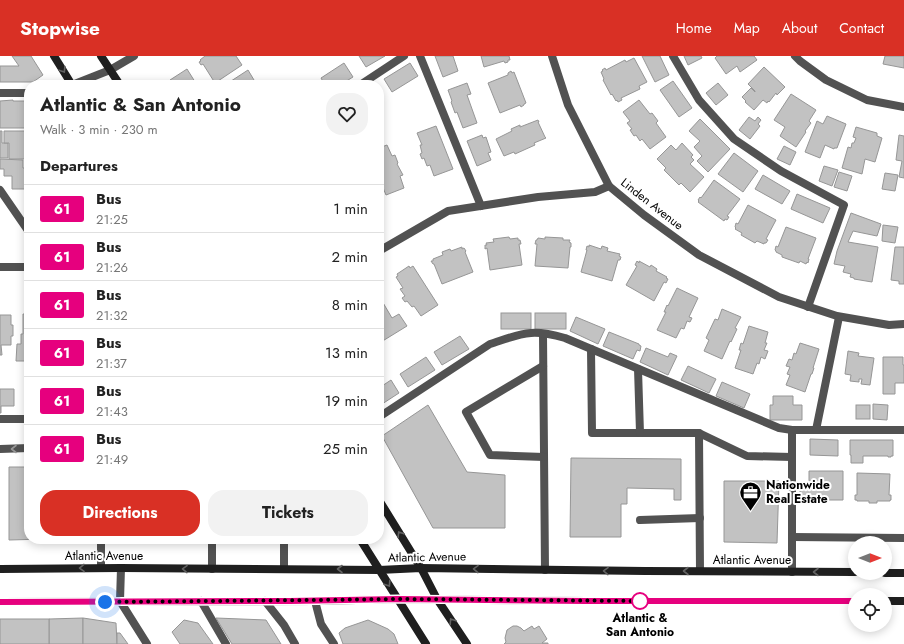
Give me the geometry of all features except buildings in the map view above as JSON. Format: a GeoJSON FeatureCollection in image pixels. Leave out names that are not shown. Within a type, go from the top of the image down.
{"type":"FeatureCollection","features":[{"type":"Feature","properties":{"kind":"main road"},"geometry":{"type":"LineString","coordinates":[[54,56],[69,80]]}},
{"type":"Feature","properties":{"kind":"main road"},"geometry":{"type":"LineString","coordinates":[[101,56],[117,80]]}},
{"type":"Feature","properties":{"kind":"main road"},"geometry":{"type":"LineString","coordinates":[[384,508],[421,568],[437,599],[467,644]]}},
{"type":"Feature","properties":{"kind":"main road"},"geometry":{"type":"LineString","coordinates":[[363,544],[426,644]]}},
{"type":"Feature","properties":{"kind":"main road","name":"Atlantic Avenue"},"geometry":{"type":"LineString","coordinates":[[0,569],[120,568],[379,570],[421,568],[848,572]]}},
{"type":"Feature","properties":{"kind":"main road"},"geometry":{"type":"LineString","coordinates":[[892,573],[904,573]]}},
{"type":"Feature","properties":{"kind":"main road"},"geometry":{"type":"LineString","coordinates":[[0,602],[398,599],[848,601]]}},
{"type":"Feature","properties":{"kind":"main road"},"geometry":{"type":"LineString","coordinates":[[892,601],[904,601]]}},
{"type":"Feature","properties":{"kind":"street"},"geometry":{"type":"LineString","coordinates":[[85,80],[110,70],[134,56]]}},
{"type":"Feature","properties":{"kind":"street"},"geometry":{"type":"LineString","coordinates":[[368,80],[404,56]]}},
{"type":"Feature","properties":{"kind":"street"},"geometry":{"type":"LineString","coordinates":[[420,56],[481,206]]}},
{"type":"Feature","properties":{"kind":"street"},"geometry":{"type":"LineString","coordinates":[[552,56],[568,105],[610,186]]}},
{"type":"Feature","properties":{"kind":"street"},"geometry":{"type":"LineString","coordinates":[[673,56],[699,100],[734,138],[781,171],[844,205],[808,307]]}},
{"type":"Feature","properties":{"kind":"street"},"geometry":{"type":"LineString","coordinates":[[795,56],[826,80],[866,100],[904,108]]}},
{"type":"Feature","properties":{"kind":"street"},"geometry":{"type":"LineString","coordinates":[[0,93],[24,93]]}},
{"type":"Feature","properties":{"kind":"street","name":"Linden Avenue"},"geometry":{"type":"LineString","coordinates":[[384,248],[448,211],[538,197],[595,192],[610,186],[644,215],[699,254],[779,297],[839,317],[889,325],[904,324]]}},
{"type":"Feature","properties":{"kind":"street"},"geometry":{"type":"LineString","coordinates":[[0,190],[24,225]]}},
{"type":"Feature","properties":{"kind":"street"},"geometry":{"type":"LineString","coordinates":[[0,267],[24,267]]}},
{"type":"Feature","properties":{"kind":"street"},"geometry":{"type":"LineString","coordinates":[[816,430],[839,317]]}},
{"type":"Feature","properties":{"kind":"street"},"geometry":{"type":"LineString","coordinates":[[384,414],[490,344],[510,337],[530,333],[551,334],[565,338],[779,428],[792,430],[904,430]]}},
{"type":"Feature","properties":{"kind":"street"},"geometry":{"type":"LineString","coordinates":[[543,334],[545,570]]}},
{"type":"Feature","properties":{"kind":"street"},"geometry":{"type":"LineString","coordinates":[[591,349],[592,433],[699,433],[747,456],[792,457]]}},
{"type":"Feature","properties":{"kind":"street"},"geometry":{"type":"LineString","coordinates":[[543,366],[466,412],[490,455],[544,457]]}},
{"type":"Feature","properties":{"kind":"street"},"geometry":{"type":"LineString","coordinates":[[638,369],[640,433]]}},
{"type":"Feature","properties":{"kind":"street"},"geometry":{"type":"LineString","coordinates":[[0,419],[24,419]]}},
{"type":"Feature","properties":{"kind":"street"},"geometry":{"type":"LineString","coordinates":[[792,430],[792,572]]}},
{"type":"Feature","properties":{"kind":"street"},"geometry":{"type":"LineString","coordinates":[[699,433],[700,571]]}},
{"type":"Feature","properties":{"kind":"street"},"geometry":{"type":"LineString","coordinates":[[0,449],[24,448]]}},
{"type":"Feature","properties":{"kind":"street"},"geometry":{"type":"LineString","coordinates":[[640,520],[700,518]]}},
{"type":"Feature","properties":{"kind":"street"},"geometry":{"type":"LineString","coordinates":[[792,537],[904,538]]}},
{"type":"Feature","properties":{"kind":"street"},"geometry":{"type":"LineString","coordinates":[[101,544],[101,568]]}},
{"type":"Feature","properties":{"kind":"street"},"geometry":{"type":"LineString","coordinates":[[212,544],[212,569]]}},
{"type":"Feature","properties":{"kind":"street"},"geometry":{"type":"LineString","coordinates":[[284,544],[284,569]]}},
{"type":"Feature","properties":{"kind":"street"},"geometry":{"type":"LineString","coordinates":[[120,568],[120,601],[147,644]]}},
{"type":"Feature","properties":{"kind":"street"},"geometry":{"type":"LineString","coordinates":[[315,600],[321,624],[334,644]]}},
{"type":"Feature","properties":{"kind":"street"},"geometry":{"type":"LineString","coordinates":[[201,601],[226,644]]}},
{"type":"Feature","properties":{"kind":"street"},"geometry":{"type":"LineString","coordinates":[[265,601],[284,625],[296,644]]}},
{"type":"Feature","properties":{"kind":"bus line","name":"61"},"geometry":{"type":"LineString","coordinates":[[0,602],[398,599],[848,601]]}},
{"type":"Feature","properties":{"kind":"place","name":"Nationwide Real Estate"},"geometry":{"type":"Point","coordinates":[751,512]}},
{"type":"Feature","properties":{"kind":"place","name":"Atlantic & San Antonio"},"geometry":{"type":"Point","coordinates":[640,601]}},
{"type":"Feature","properties":{"kind":"route"},"geometry":{"type":"LineString","coordinates":[[105,602],[398,599],[646,601],[640,601]]}}]}
